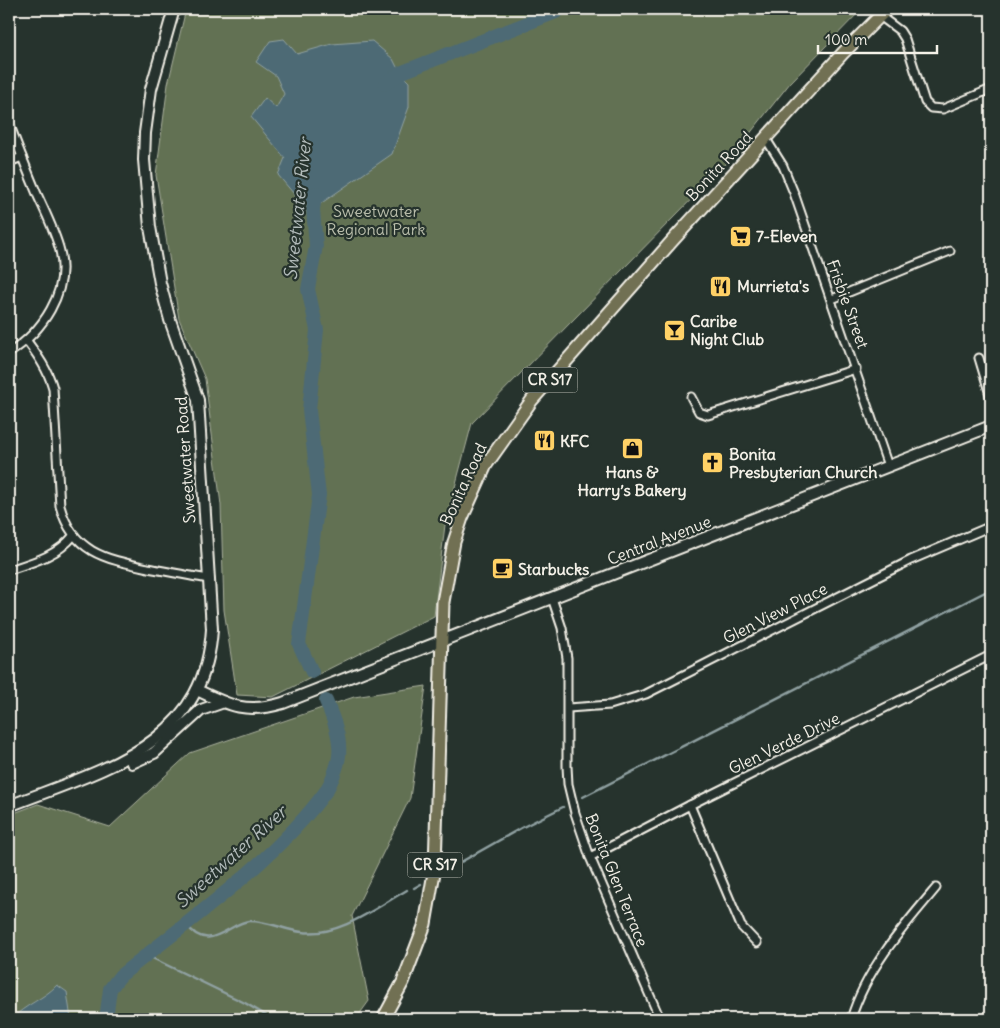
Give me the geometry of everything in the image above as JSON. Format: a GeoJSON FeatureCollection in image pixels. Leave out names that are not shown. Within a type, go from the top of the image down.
{"type":"FeatureCollection","features":[{"type":"Feature","properties":{"kind":"main road","name":"Sweetwater Road"},"geometry":{"type":"LineString","coordinates":[[9,806],[110,766],[140,752],[163,734],[180,716],[198,690],[211,646],[209,579],[198,400],[170,320],[160,284],[150,227],[144,160],[145,133],[151,89],[174,9]]}},
{"type":"Feature","properties":{"kind":"main road","name":"Bonita Road"},"geometry":{"type":"LineString","coordinates":[[383,1019],[403,982],[419,943],[425,924],[435,867],[443,602],[454,542],[475,488],[500,443],[549,381],[673,240],[843,53],[883,12]]}},
{"type":"Feature","properties":{"kind":"main road","name":"Central Avenue"},"geometry":{"type":"LineString","coordinates":[[198,690],[245,709],[263,709],[300,698],[443,639],[991,426]]}},
{"type":"Feature","properties":{"kind":"main road"},"geometry":{"type":"LineString","coordinates":[[110,766],[121,768],[154,753],[195,714],[224,702]]}},
{"type":"Feature","properties":{"kind":"street"},"geometry":{"type":"LineString","coordinates":[[883,12],[887,20],[905,39],[925,102],[931,108],[943,109],[991,89]]}},
{"type":"Feature","properties":{"kind":"street"},"geometry":{"type":"LineString","coordinates":[[9,123],[60,251],[62,266],[60,283],[52,308],[27,341],[9,352]]}},
{"type":"Feature","properties":{"kind":"street","name":"Frisbie Street"},"geometry":{"type":"LineString","coordinates":[[766,139],[783,166],[832,299],[888,466]]}},
{"type":"Feature","properties":{"kind":"street"},"geometry":{"type":"LineString","coordinates":[[9,162],[22,157]]}},
{"type":"Feature","properties":{"kind":"street"},"geometry":{"type":"LineString","coordinates":[[832,299],[950,251]]}},
{"type":"Feature","properties":{"kind":"street"},"geometry":{"type":"LineString","coordinates":[[27,341],[46,370],[52,388],[60,506],[65,522],[74,535],[86,548],[111,560],[209,579]]}},
{"type":"Feature","properties":{"kind":"street"},"geometry":{"type":"LineString","coordinates":[[979,358],[991,398]]}},
{"type":"Feature","properties":{"kind":"street","name":"Frisbie Street"},"geometry":{"type":"LineString","coordinates":[[691,397],[699,412],[708,416],[856,369]]}},
{"type":"Feature","properties":{"kind":"street","name":"Glen View Place"},"geometry":{"type":"LineString","coordinates":[[568,708],[610,705],[646,694],[904,563],[991,526]]}},
{"type":"Feature","properties":{"kind":"street"},"geometry":{"type":"LineString","coordinates":[[9,570],[50,556],[64,547],[74,535]]}},
{"type":"Feature","properties":{"kind":"street","name":"Bonita Glen Terrace"},"geometry":{"type":"LineString","coordinates":[[552,598],[562,628],[566,651],[568,784],[575,813],[590,857],[660,1019]]}},
{"type":"Feature","properties":{"kind":"street","name":"Glen Verde Drive"},"geometry":{"type":"LineString","coordinates":[[590,857],[991,655]]}},
{"type":"Feature","properties":{"kind":"street"},"geometry":{"type":"LineString","coordinates":[[690,805],[741,926],[757,943]]}},
{"type":"Feature","properties":{"kind":"street"},"geometry":{"type":"LineString","coordinates":[[852,1019],[857,1002],[875,968],[904,927],[936,888]]}},
{"type":"Feature","properties":{"kind":"green space","name":"Sweetwater Regional Park"},"geometry":{"type":"Polygon","coordinates":[[[186,9],[862,9],[790,83],[725,165],[472,423],[445,525],[434,616],[273,697],[237,695],[224,610],[221,505],[205,379],[179,319],[156,175],[168,84],[186,9]]]}},
{"type":"Feature","properties":{"kind":"green space"},"geometry":{"type":"Polygon","coordinates":[[[426,686],[410,798],[352,916],[369,1001],[356,1019],[9,1019],[9,815],[38,804],[110,827],[190,753],[354,697],[426,686]]]}},
{"type":"Feature","properties":{"kind":"water"},"geometry":{"type":"Polygon","coordinates":[[[284,39],[297,54],[332,44],[372,41],[393,59],[400,73],[409,82],[409,107],[392,154],[313,209],[299,200],[278,175],[285,158],[251,117],[265,98],[276,108],[284,94],[276,76],[256,62],[270,41],[284,39]]]}},
{"type":"Feature","properties":{"kind":"water"},"geometry":{"type":"Polygon","coordinates":[[[57,985],[67,992],[71,1019],[12,1019],[22,1010],[57,985]]]}},
{"type":"Feature","properties":{"kind":"waterway","name":"Sweetwater River"},"geometry":{"type":"LineString","coordinates":[[385,84],[400,73],[560,9]]}},
{"type":"Feature","properties":{"kind":"waterway","name":"Sweetwater River"},"geometry":{"type":"LineString","coordinates":[[312,672],[299,644],[319,495],[309,410],[317,330],[308,289],[316,246],[313,209],[316,193]]}},
{"type":"Feature","properties":{"kind":"waterway"},"geometry":{"type":"LineString","coordinates":[[583,797],[991,589]]}},
{"type":"Feature","properties":{"kind":"waterway","name":"Sweetwater River"},"geometry":{"type":"LineString","coordinates":[[106,1019],[110,989],[120,976],[257,866],[306,817],[326,791],[336,769],[339,749],[336,728],[326,701]]}},
{"type":"Feature","properties":{"kind":"waterway"},"geometry":{"type":"LineString","coordinates":[[445,871],[521,828],[563,807]]}},
{"type":"Feature","properties":{"kind":"waterway"},"geometry":{"type":"LineString","coordinates":[[414,888],[421,884]]}},
{"type":"Feature","properties":{"kind":"waterway"},"geometry":{"type":"LineString","coordinates":[[186,924],[195,933],[203,937],[211,937],[242,922],[250,921],[264,922],[302,932],[330,930],[357,919],[407,890]]}},
{"type":"Feature","properties":{"kind":"waterway"},"geometry":{"type":"LineString","coordinates":[[146,955],[245,1003],[272,1019]]}},
{"type":"Feature","properties":{"kind":"place","name":"7-Eleven"},"geometry":{"type":"Point","coordinates":[740,236]}},
{"type":"Feature","properties":{"kind":"place","name":"Murrieta's"},"geometry":{"type":"Point","coordinates":[721,286]}},
{"type":"Feature","properties":{"kind":"place","name":"Caribe Night Club"},"geometry":{"type":"Point","coordinates":[674,330]}},
{"type":"Feature","properties":{"kind":"place","name":"KFC"},"geometry":{"type":"Point","coordinates":[544,441]}},
{"type":"Feature","properties":{"kind":"place","name":"Hans & Harry’s Bakery"},"geometry":{"type":"Point","coordinates":[632,448]}},
{"type":"Feature","properties":{"kind":"place","name":"Bonita Presbyterian Church"},"geometry":{"type":"Point","coordinates":[713,463]}},
{"type":"Feature","properties":{"kind":"place","name":"Starbucks"},"geometry":{"type":"Point","coordinates":[502,569]}}]}
